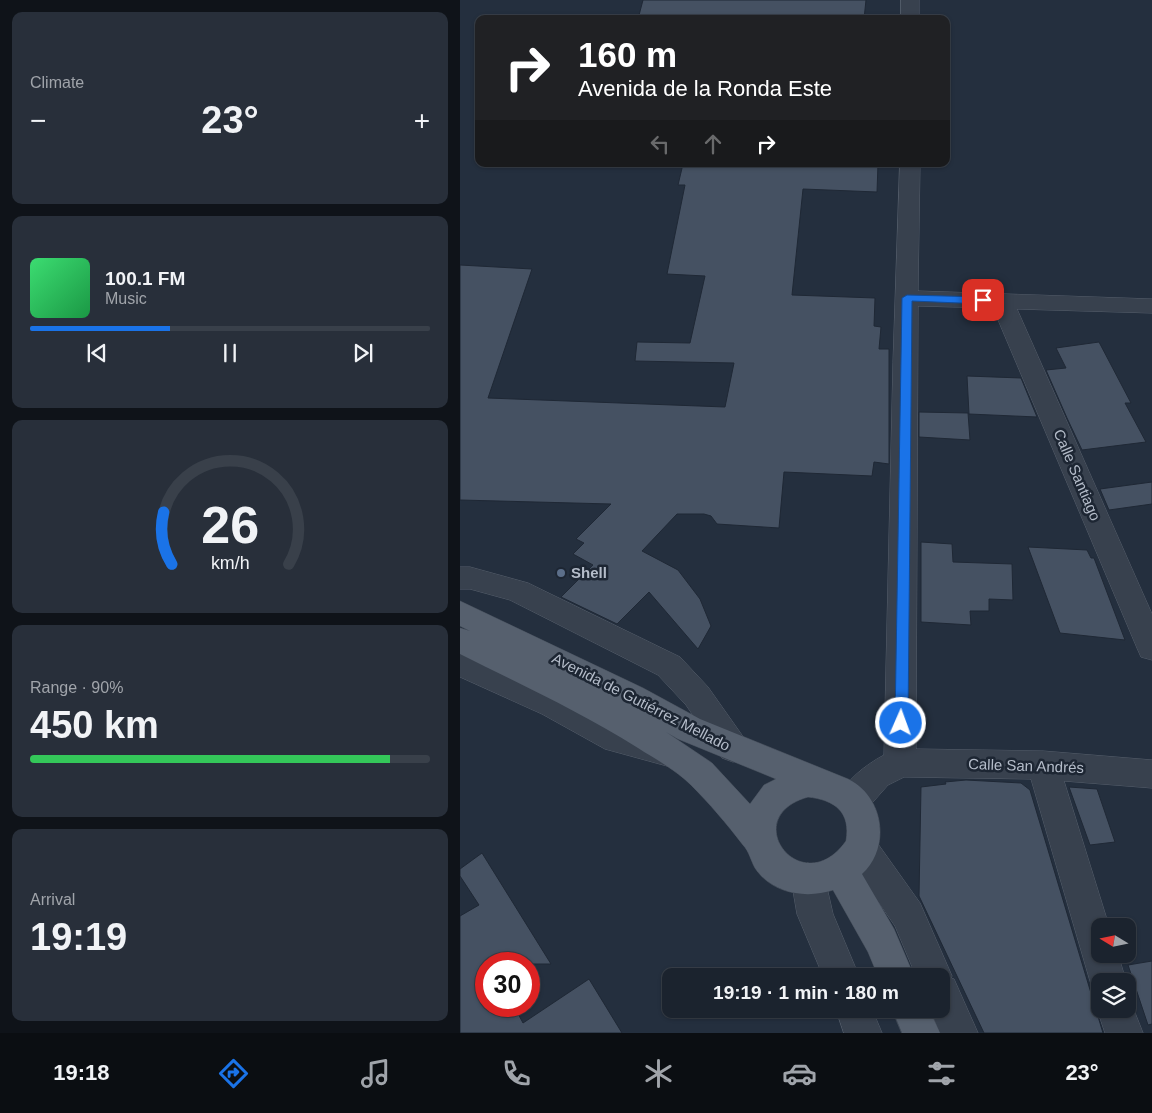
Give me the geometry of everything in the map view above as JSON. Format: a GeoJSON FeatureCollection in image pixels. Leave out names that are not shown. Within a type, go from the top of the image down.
{"type":"FeatureCollection","features":[{"type":"Feature","properties":{"kind":"main road","name":"Avenida de Gutiérrez Mellado"},"geometry":{"type":"LineString","coordinates":[[460,613],[632,697],[689,730],[825,784]]}},
{"type":"Feature","properties":{"kind":"main road","name":"Avenida de Gutiérrez Mellado"},"geometry":{"type":"LineString","coordinates":[[460,640],[615,716],[676,754],[701,773],[759,838]]}},
{"type":"Feature","properties":{"kind":"main road"},"geometry":{"type":"LineString","coordinates":[[808,783],[825,784],[840,791],[853,802],[862,816],[864,832],[851,860],[826,878],[808,879],[790,876],[775,867],[765,853],[759,838],[760,822],[766,807],[776,795],[791,787],[808,783]]}},
{"type":"Feature","properties":{"kind":"main road"},"geometry":{"type":"LineString","coordinates":[[851,860],[892,968]]}},
{"type":"Feature","properties":{"kind":"main road"},"geometry":{"type":"LineString","coordinates":[[914,1018],[921,1033]]}},
{"type":"Feature","properties":{"kind":"street"},"geometry":{"type":"LineString","coordinates":[[910,0],[910,15]]}},
{"type":"Feature","properties":{"kind":"street"},"geometry":{"type":"LineString","coordinates":[[853,802],[877,775],[900,763],[910,167]]}},
{"type":"Feature","properties":{"kind":"street"},"geometry":{"type":"LineString","coordinates":[[907,298],[1152,306]]}},
{"type":"Feature","properties":{"kind":"street","name":"Calle Santiago"},"geometry":{"type":"LineString","coordinates":[[1002,301],[1152,648]]}},
{"type":"Feature","properties":{"kind":"street"},"geometry":{"type":"LineString","coordinates":[[460,578],[470,578],[518,591],[669,666],[697,696],[733,748]]}},
{"type":"Feature","properties":{"kind":"street"},"geometry":{"type":"LineString","coordinates":[[460,663],[553,705],[616,740],[676,754]]}},
{"type":"Feature","properties":{"kind":"street","name":"Calle San Andrés"},"geometry":{"type":"LineString","coordinates":[[900,763],[1043,765],[1152,774]]}},
{"type":"Feature","properties":{"kind":"street"},"geometry":{"type":"LineString","coordinates":[[1043,765],[1106,973]]}},
{"type":"Feature","properties":{"kind":"street"},"geometry":{"type":"LineString","coordinates":[[851,860],[908,915],[931,968]]}},
{"type":"Feature","properties":{"kind":"street"},"geometry":{"type":"LineString","coordinates":[[808,879],[815,914],[838,968]]}},
{"type":"Feature","properties":{"kind":"street"},"geometry":{"type":"LineString","coordinates":[[950,1012],[959,1033]]}},
{"type":"Feature","properties":{"kind":"street"},"geometry":{"type":"LineString","coordinates":[[857,1018],[863,1033]]}},
{"type":"Feature","properties":{"kind":"street"},"geometry":{"type":"LineString","coordinates":[[1119,1018],[1124,1033]]}},
{"type":"Feature","properties":{"kind":"building"},"geometry":{"type":"Polygon","coordinates":[[[643,0],[866,0],[864,15],[639,15],[643,0]]]}},
{"type":"Feature","properties":{"kind":"building"},"geometry":{"type":"Polygon","coordinates":[[[682,167],[878,167],[877,192],[803,189],[792,295],[875,298],[874,326],[881,327],[879,349],[889,349],[889,464],[874,462],[872,476],[784,472],[779,528],[717,524],[711,516],[704,514],[677,514],[642,551],[678,570],[700,599],[711,626],[698,649],[649,592],[617,624],[561,597],[593,565],[573,554],[584,543],[576,539],[611,504],[460,500],[460,265],[532,269],[488,398],[725,407],[734,363],[635,361],[637,342],[690,343],[705,276],[667,274],[685,185],[678,185],[682,167]]]}},
{"type":"Feature","properties":{"kind":"building"},"geometry":{"type":"Polygon","coordinates":[[[1099,342],[1131,403],[1125,403],[1146,442],[1082,450],[1046,370],[1066,368],[1056,348],[1099,342]]]}},
{"type":"Feature","properties":{"kind":"building"},"geometry":{"type":"Polygon","coordinates":[[[967,376],[1021,378],[1037,417],[969,414],[967,376]]]}},
{"type":"Feature","properties":{"kind":"building"},"geometry":{"type":"Polygon","coordinates":[[[919,412],[968,413],[970,440],[919,437],[919,412]]]}},
{"type":"Feature","properties":{"kind":"building"},"geometry":{"type":"Polygon","coordinates":[[[1152,482],[1152,504],[1109,510],[1100,489],[1152,482]]]}},
{"type":"Feature","properties":{"kind":"building"},"geometry":{"type":"Polygon","coordinates":[[[921,542],[952,544],[953,562],[1012,564],[1013,600],[989,599],[989,611],[970,611],[971,625],[921,622],[921,542]]]}},
{"type":"Feature","properties":{"kind":"building"},"geometry":{"type":"Polygon","coordinates":[[[1028,547],[1087,550],[1091,558],[1094,558],[1125,640],[1060,633],[1028,547]]]}},
{"type":"Feature","properties":{"kind":"building"},"geometry":{"type":"Polygon","coordinates":[[[966,780],[1021,783],[1030,790],[1091,993],[1091,1018],[1098,1018],[1103,1033],[984,1033],[919,896],[921,787],[946,784],[945,782],[966,780]]]}},
{"type":"Feature","properties":{"kind":"building"},"geometry":{"type":"Polygon","coordinates":[[[1069,787],[1097,789],[1115,842],[1090,845],[1069,787]]]}},
{"type":"Feature","properties":{"kind":"building"},"geometry":{"type":"Polygon","coordinates":[[[482,853],[551,964],[540,964],[540,952],[475,952],[475,1017],[520,1017],[523,1023],[532,1017],[540,1017],[540,1012],[589,979],[622,1033],[460,1033],[460,916],[479,905],[460,876],[460,869],[482,853]]]}},
{"type":"Feature","properties":{"kind":"building"},"geometry":{"type":"Polygon","coordinates":[[[1152,961],[1152,1024],[1148,1025],[1136,989],[1136,973],[1131,973],[1128,965],[1152,961]]]}},
{"type":"Feature","properties":{"kind":"place","name":"Shell"},"geometry":{"type":"Point","coordinates":[561,573]}},
{"type":"Feature","properties":{"kind":"route"},"geometry":{"type":"LineString","coordinates":[[901,723],[907,298],[983,300]]}}]}
